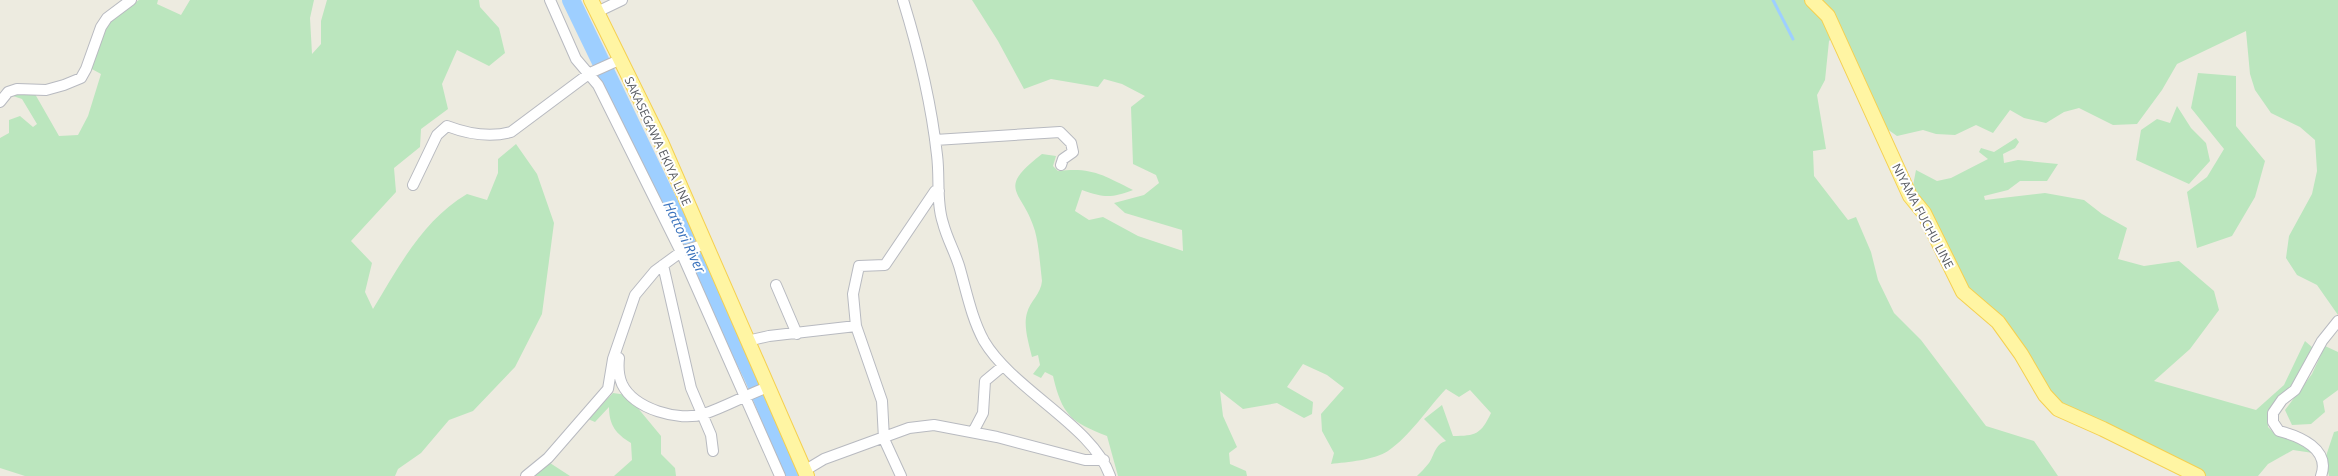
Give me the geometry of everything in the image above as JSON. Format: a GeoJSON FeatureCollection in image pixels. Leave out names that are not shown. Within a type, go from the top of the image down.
{"type":"FeatureCollection","features":[{"type":"Feature","properties":{"kind":"main road","name":"NIYAMA FUCHU LINE"},"geometry":{"type":"LineString","coordinates":[[1812,0],[1828,16],[1910,196],[1924,214],[1962,292],[1998,322],[2021,354],[2045,395],[2058,409],[2198,476]]}},
{"type":"Feature","properties":{"kind":"main road","name":"SAKASEGAWA EKIYA LINE"},"geometry":{"type":"LineString","coordinates":[[594,6],[616,62],[661,142],[702,244],[748,341],[766,388],[805,473]]}},
{"type":"Feature","properties":{"kind":"street"},"geometry":{"type":"LineString","coordinates":[[0,102],[8,92],[17,89],[46,90],[64,86],[80,78],[86,69],[101,27],[107,18],[131,0]]}},
{"type":"Feature","properties":{"kind":"street"},"geometry":{"type":"LineString","coordinates":[[550,0],[576,59],[594,72],[683,252],[780,476]]}},
{"type":"Feature","properties":{"kind":"street"},"geometry":{"type":"LineString","coordinates":[[594,6],[622,0]]}},
{"type":"Feature","properties":{"kind":"street"},"geometry":{"type":"LineString","coordinates":[[903,0],[922,60],[935,140],[942,222],[960,267],[973,315],[984,342],[1003,366],[1104,460],[1110,476]]}},
{"type":"Feature","properties":{"kind":"street"},"geometry":{"type":"LineString","coordinates":[[412,185],[437,135],[447,126],[461,131],[496,136],[511,132],[594,72],[616,62]]}},
{"type":"Feature","properties":{"kind":"street"},"geometry":{"type":"LineString","coordinates":[[935,140],[1060,132],[1071,143],[1073,152],[1063,159],[1061,165]]}},
{"type":"Feature","properties":{"kind":"street"},"geometry":{"type":"LineString","coordinates":[[902,476],[884,439],[882,402],[856,326],[853,294],[859,266],[885,265],[935,191],[939,191]]}},
{"type":"Feature","properties":{"kind":"street"},"geometry":{"type":"LineString","coordinates":[[526,476],[548,458],[608,390],[613,359],[635,295],[663,265],[683,252],[702,244]]}},
{"type":"Feature","properties":{"kind":"street"},"geometry":{"type":"LineString","coordinates":[[663,265],[691,388],[711,435],[713,450]]}},
{"type":"Feature","properties":{"kind":"street"},"geometry":{"type":"LineString","coordinates":[[776,285],[797,334]]}},
{"type":"Feature","properties":{"kind":"street"},"geometry":{"type":"LineString","coordinates":[[2321,476],[2323,470],[2320,457],[2315,448],[2308,441],[2296,435],[2279,431],[2273,422],[2274,413],[2282,400],[2295,390],[2322,341],[2338,321]]}},
{"type":"Feature","properties":{"kind":"street"},"geometry":{"type":"LineString","coordinates":[[748,341],[769,336],[856,326]]}},
{"type":"Feature","properties":{"kind":"street"},"geometry":{"type":"LineString","coordinates":[[620,338],[618,371],[622,385],[634,398],[675,416],[702,414],[766,388]]}},
{"type":"Feature","properties":{"kind":"street"},"geometry":{"type":"LineString","coordinates":[[973,432],[983,412],[985,381],[1003,366]]}},
{"type":"Feature","properties":{"kind":"street"},"geometry":{"type":"LineString","coordinates":[[805,473],[824,459],[884,439],[909,428],[934,425],[973,432],[1085,460],[1104,460]]}},
{"type":"Feature","properties":{"kind":"green space"},"geometry":{"type":"Polygon","coordinates":[[[139,0],[158,0],[157,4],[181,15],[190,0],[314,0],[310,18],[312,54],[321,44],[321,21],[327,0],[479,0],[480,7],[499,28],[505,53],[489,66],[457,50],[442,84],[448,109],[421,129],[420,147],[394,168],[396,192],[351,241],[372,263],[365,292],[373,309],[413,245],[437,217],[467,194],[487,200],[498,173],[498,159],[516,144],[537,174],[554,223],[542,314],[515,367],[473,411],[449,420],[421,453],[398,469],[395,476],[25,476],[0,468],[0,138],[9,133],[9,120],[20,116],[33,127],[37,124],[22,99],[13,96],[19,92],[35,94],[59,136],[78,135],[88,116],[101,74],[90,68],[108,19],[139,0]]]}},
{"type":"Feature","properties":{"kind":"green space"},"geometry":{"type":"Polygon","coordinates":[[[972,0],[1805,0],[1820,16],[1832,38],[1829,41],[1825,80],[1817,95],[1826,149],[1813,151],[1814,176],[1848,220],[1856,217],[1871,252],[1878,280],[1894,313],[1921,340],[1986,426],[2034,441],[2058,476],[1417,476],[1429,463],[1437,447],[1446,441],[1424,419],[1442,405],[1453,436],[1467,435],[1481,430],[1491,413],[1470,390],[1459,397],[1446,389],[1411,430],[1388,451],[1368,459],[1331,464],[1334,453],[1322,431],[1321,414],[1344,388],[1327,375],[1303,364],[1287,387],[1313,402],[1312,414],[1304,418],[1277,403],[1243,409],[1220,391],[1223,416],[1237,447],[1229,453],[1230,464],[1246,471],[1247,476],[1118,476],[1107,436],[1076,421],[1070,415],[1060,400],[1053,376],[1045,372],[1041,378],[1033,374],[1040,365],[1038,355],[1032,357],[1027,335],[1026,318],[1028,309],[1040,290],[1042,281],[1035,231],[1016,191],[1016,184],[1019,176],[1027,166],[1042,154],[1056,156],[1053,166],[1058,171],[1080,170],[1097,173],[1133,190],[1108,196],[1082,190],[1075,211],[1089,220],[1103,217],[1138,236],[1183,251],[1182,230],[1125,213],[1114,203],[1144,195],[1159,183],[1156,175],[1133,164],[1131,107],[1145,96],[1122,84],[1104,79],[1098,87],[1051,79],[1024,89],[998,41],[972,0]]]}},
{"type":"Feature","properties":{"kind":"green space"},"geometry":{"type":"Polygon","coordinates":[[[1817,0],[2338,0],[2338,315],[2317,285],[2297,275],[2286,258],[2289,236],[2312,194],[2317,171],[2315,140],[2300,127],[2271,113],[2255,90],[2250,74],[2246,31],[2177,64],[2162,90],[2137,124],[2113,125],[2079,108],[2064,112],[2046,123],[2024,118],[2010,110],[1993,133],[1976,125],[1955,135],[1936,134],[1923,130],[1897,136],[1880,124],[1817,0]]]}},
{"type":"Feature","properties":{"kind":"green space"},"geometry":{"type":"Polygon","coordinates":[[[2198,73],[2236,76],[2236,126],[2265,161],[2255,197],[2232,236],[2197,248],[2187,192],[2207,177],[2224,149],[2191,108],[2198,73]]]}},
{"type":"Feature","properties":{"kind":"green space"},"geometry":{"type":"Polygon","coordinates":[[[2177,106],[2191,128],[2206,143],[2210,161],[2189,184],[2136,160],[2141,130],[2157,119],[2170,123],[2177,106]]]}},
{"type":"Feature","properties":{"kind":"green space"},"geometry":{"type":"Polygon","coordinates":[[[2016,138],[2019,142],[2015,148],[2003,154],[2004,163],[2018,160],[2058,164],[2047,181],[2020,181],[2008,190],[1984,196],[1985,200],[2045,193],[2084,200],[2102,214],[2127,228],[2118,259],[2144,266],[2179,261],[2214,291],[2219,310],[2190,349],[2154,381],[2256,410],[2284,385],[2305,341],[2313,348],[2295,383],[2270,412],[2268,427],[2276,435],[2297,442],[2313,453],[2293,450],[2268,464],[2258,476],[2206,476],[2068,410],[2055,397],[1961,279],[1912,191],[1916,170],[1937,181],[1951,178],[1988,159],[1979,152],[1981,148],[1994,152],[2016,138]]]}},
{"type":"Feature","properties":{"kind":"green space"},"geometry":{"type":"Polygon","coordinates":[[[2325,346],[2338,352],[2338,390],[2323,401],[2325,412],[2311,424],[2292,425],[2285,410],[2312,374],[2325,346]]]}},
{"type":"Feature","properties":{"kind":"green space"},"geometry":{"type":"Polygon","coordinates":[[[613,393],[627,395],[661,436],[661,454],[675,468],[676,476],[614,476],[632,460],[631,443],[614,428],[610,419],[609,407],[595,422],[588,419],[613,393]]]}},
{"type":"Feature","properties":{"kind":"green space"},"geometry":{"type":"Polygon","coordinates":[[[2338,431],[2338,476],[2329,476],[2325,459],[2334,432],[2338,431]]]}},
{"type":"Feature","properties":{"kind":"green space"},"geometry":{"type":"Polygon","coordinates":[[[550,463],[570,476],[533,476],[550,463]]]}},
{"type":"Feature","properties":{"kind":"waterway","name":"Hattori River"},"geometry":{"type":"LineString","coordinates":[[571,0],[754,379],[794,476]]}},
{"type":"Feature","properties":{"kind":"waterway"},"geometry":{"type":"LineString","coordinates":[[1773,0],[1793,39]]}}]}
